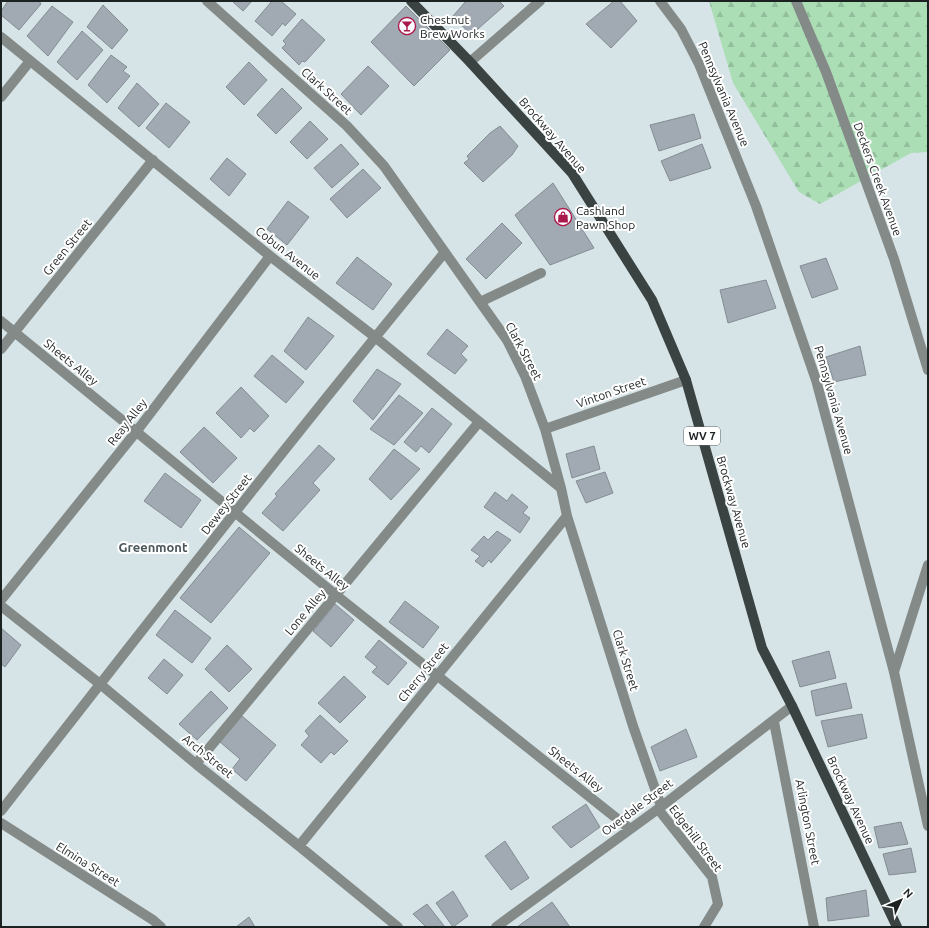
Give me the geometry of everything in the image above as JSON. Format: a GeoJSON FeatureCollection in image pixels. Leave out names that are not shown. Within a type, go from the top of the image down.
{"type":"FeatureCollection","features":[{"type":"Feature","properties":{"kind":"main road","name":"Brockway Avenue"},"geometry":{"type":"LineString","coordinates":[[411,1],[470,62],[572,173],[652,300],[686,380],[762,648],[792,706],[897,927]]}},
{"type":"Feature","properties":{"kind":"street","name":"Clark Street"},"geometry":{"type":"LineString","coordinates":[[207,1],[347,126],[384,166],[507,340],[525,376],[545,429],[567,516],[660,807]]}},
{"type":"Feature","properties":{"kind":"street"},"geometry":{"type":"LineString","coordinates":[[470,62],[540,1]]}},
{"type":"Feature","properties":{"kind":"street","name":"Pennsylvania Avenue"},"geometry":{"type":"LineString","coordinates":[[660,1],[681,29],[699,64],[756,206],[816,380],[894,672],[928,826]]}},
{"type":"Feature","properties":{"kind":"street","name":"Deckers Creek Avenue"},"geometry":{"type":"LineString","coordinates":[[796,1],[826,72],[894,259],[928,370]]}},
{"type":"Feature","properties":{"kind":"street","name":"Cobun Avenue"},"geometry":{"type":"LineString","coordinates":[[1,37],[270,256],[375,337],[561,488]]}},
{"type":"Feature","properties":{"kind":"street"},"geometry":{"type":"LineString","coordinates":[[1,97],[30,61]]}},
{"type":"Feature","properties":{"kind":"street","name":"Green Street"},"geometry":{"type":"LineString","coordinates":[[1,349],[153,160]]}},
{"type":"Feature","properties":{"kind":"street","name":"Dewey Street"},"geometry":{"type":"LineString","coordinates":[[1,811],[236,512],[375,337],[445,252]]}},
{"type":"Feature","properties":{"kind":"street","name":"Reay Alley"},"geometry":{"type":"LineString","coordinates":[[1,600],[136,432],[270,256]]}},
{"type":"Feature","properties":{"kind":"street"},"geometry":{"type":"LineString","coordinates":[[480,302],[541,273]]}},
{"type":"Feature","properties":{"kind":"street","name":"Sheets Alley"},"geometry":{"type":"LineString","coordinates":[[1,321],[336,595],[630,829]]}},
{"type":"Feature","properties":{"kind":"street","name":"Vinton Street"},"geometry":{"type":"LineString","coordinates":[[545,429],[686,380]]}},
{"type":"Feature","properties":{"kind":"street","name":"Lone Alley"},"geometry":{"type":"LineString","coordinates":[[196,764],[479,422]]}},
{"type":"Feature","properties":{"kind":"street","name":"Cherry Street"},"geometry":{"type":"LineString","coordinates":[[299,846],[567,516]]}},
{"type":"Feature","properties":{"kind":"street"},"geometry":{"type":"LineString","coordinates":[[894,672],[928,565]]}},
{"type":"Feature","properties":{"kind":"street","name":"Arch Street"},"geometry":{"type":"LineString","coordinates":[[1,606],[100,684],[196,764],[398,927]]}},
{"type":"Feature","properties":{"kind":"street","name":"Overdale Street"},"geometry":{"type":"LineString","coordinates":[[496,927],[774,722],[792,706]]}},
{"type":"Feature","properties":{"kind":"street","name":"Arlington Street"},"geometry":{"type":"LineString","coordinates":[[774,722],[814,927]]}},
{"type":"Feature","properties":{"kind":"street","name":"Edgehill Street"},"geometry":{"type":"LineString","coordinates":[[660,807],[712,877],[718,904],[704,927]]}},
{"type":"Feature","properties":{"kind":"street","name":"Elmina Street"},"geometry":{"type":"LineString","coordinates":[[1,823],[153,920],[161,927]]}},
{"type":"Feature","properties":{"kind":"green space"},"geometry":{"type":"Polygon","coordinates":[[[709,1],[928,1],[928,152],[911,153],[820,204],[799,192],[733,83],[709,1]]]}},
{"type":"Feature","properties":{"kind":"building"},"geometry":{"type":"Polygon","coordinates":[[[8,1],[39,1],[41,4],[19,30],[1,15],[1,11],[8,1]]]}},
{"type":"Feature","properties":{"kind":"building"},"geometry":{"type":"Polygon","coordinates":[[[232,1],[252,1],[243,11],[232,1]]]}},
{"type":"Feature","properties":{"kind":"building"},"geometry":{"type":"Polygon","coordinates":[[[272,1],[281,1],[296,14],[285,26],[283,23],[272,36],[255,21],[272,1]]]}},
{"type":"Feature","properties":{"kind":"building"},"geometry":{"type":"Polygon","coordinates":[[[466,1],[499,1],[504,6],[471,35],[453,16],[466,1]]]}},
{"type":"Feature","properties":{"kind":"building"},"geometry":{"type":"Polygon","coordinates":[[[614,1],[620,1],[637,21],[611,48],[586,24],[614,1]]]}},
{"type":"Feature","properties":{"kind":"building"},"geometry":{"type":"Polygon","coordinates":[[[103,5],[128,30],[112,49],[87,27],[103,5]]]}},
{"type":"Feature","properties":{"kind":"building"},"geometry":{"type":"Polygon","coordinates":[[[52,6],[73,22],[48,56],[27,36],[52,6]]]}},
{"type":"Feature","properties":{"kind":"building"},"geometry":{"type":"Polygon","coordinates":[[[406,6],[450,50],[414,86],[371,42],[406,6]]]}},
{"type":"Feature","properties":{"kind":"building"},"geometry":{"type":"Polygon","coordinates":[[[302,19],[325,40],[305,62],[302,61],[299,65],[282,48],[286,44],[283,41],[302,19]]]}},
{"type":"Feature","properties":{"kind":"building"},"geometry":{"type":"Polygon","coordinates":[[[82,31],[103,50],[77,80],[57,62],[82,31]]]}},
{"type":"Feature","properties":{"kind":"building"},"geometry":{"type":"Polygon","coordinates":[[[111,55],[127,67],[123,71],[130,76],[107,103],[88,85],[111,55]]]}},
{"type":"Feature","properties":{"kind":"building"},"geometry":{"type":"Polygon","coordinates":[[[249,62],[267,80],[244,105],[226,87],[249,62]]]}},
{"type":"Feature","properties":{"kind":"building"},"geometry":{"type":"Polygon","coordinates":[[[368,66],[389,86],[361,115],[341,94],[368,66]]]}},
{"type":"Feature","properties":{"kind":"building"},"geometry":{"type":"Polygon","coordinates":[[[137,83],[159,104],[139,127],[118,108],[137,83]]]}},
{"type":"Feature","properties":{"kind":"building"},"geometry":{"type":"Polygon","coordinates":[[[282,88],[302,108],[276,134],[257,115],[282,88]]]}},
{"type":"Feature","properties":{"kind":"building"},"geometry":{"type":"Polygon","coordinates":[[[166,103],[190,122],[169,148],[146,128],[166,103]]]}},
{"type":"Feature","properties":{"kind":"building"},"geometry":{"type":"Polygon","coordinates":[[[694,114],[701,138],[659,151],[650,125],[694,114]]]}},
{"type":"Feature","properties":{"kind":"building"},"geometry":{"type":"Polygon","coordinates":[[[310,121],[328,139],[307,159],[290,142],[310,121]]]}},
{"type":"Feature","properties":{"kind":"building"},"geometry":{"type":"Polygon","coordinates":[[[500,126],[518,146],[512,155],[483,182],[464,163],[469,159],[467,156],[490,133],[500,126]]]}},
{"type":"Feature","properties":{"kind":"building"},"geometry":{"type":"Polygon","coordinates":[[[341,144],[359,164],[332,188],[314,168],[341,144]]]}},
{"type":"Feature","properties":{"kind":"building"},"geometry":{"type":"Polygon","coordinates":[[[702,144],[711,168],[670,181],[661,161],[702,144]]]}},
{"type":"Feature","properties":{"kind":"building"},"geometry":{"type":"Polygon","coordinates":[[[227,158],[246,174],[229,196],[210,179],[227,158]]]}},
{"type":"Feature","properties":{"kind":"building"},"geometry":{"type":"Polygon","coordinates":[[[363,169],[381,188],[347,218],[330,199],[363,169]]]}},
{"type":"Feature","properties":{"kind":"building"},"geometry":{"type":"Polygon","coordinates":[[[553,183],[594,248],[550,265],[515,215],[553,183]]]}},
{"type":"Feature","properties":{"kind":"building"},"geometry":{"type":"Polygon","coordinates":[[[288,201],[309,217],[287,245],[267,229],[288,201]]]}},
{"type":"Feature","properties":{"kind":"building"},"geometry":{"type":"Polygon","coordinates":[[[502,223],[522,243],[486,279],[466,259],[502,223]]]}},
{"type":"Feature","properties":{"kind":"building"},"geometry":{"type":"Polygon","coordinates":[[[357,257],[392,284],[373,310],[336,283],[357,257]]]}},
{"type":"Feature","properties":{"kind":"building"},"geometry":{"type":"Polygon","coordinates":[[[826,258],[838,289],[812,298],[800,266],[826,258]]]}},
{"type":"Feature","properties":{"kind":"building"},"geometry":{"type":"Polygon","coordinates":[[[766,280],[776,308],[728,323],[720,290],[766,280]]]}},
{"type":"Feature","properties":{"kind":"building"},"geometry":{"type":"Polygon","coordinates":[[[308,317],[334,336],[306,370],[284,351],[308,317]]]}},
{"type":"Feature","properties":{"kind":"building"},"geometry":{"type":"Polygon","coordinates":[[[447,329],[468,346],[461,354],[467,360],[455,374],[427,354],[447,329]]]}},
{"type":"Feature","properties":{"kind":"building"},"geometry":{"type":"Polygon","coordinates":[[[860,346],[866,375],[834,382],[826,357],[860,346]]]}},
{"type":"Feature","properties":{"kind":"building"},"geometry":{"type":"Polygon","coordinates":[[[272,355],[304,382],[286,403],[254,376],[272,355]]]}},
{"type":"Feature","properties":{"kind":"building"},"geometry":{"type":"Polygon","coordinates":[[[377,369],[401,384],[373,420],[353,401],[377,369]]]}},
{"type":"Feature","properties":{"kind":"building"},"geometry":{"type":"Polygon","coordinates":[[[241,387],[269,416],[254,432],[250,428],[241,438],[216,413],[241,387]]]}},
{"type":"Feature","properties":{"kind":"building"},"geometry":{"type":"Polygon","coordinates":[[[399,395],[423,413],[394,445],[370,429],[399,395]]]}},
{"type":"Feature","properties":{"kind":"building"},"geometry":{"type":"Polygon","coordinates":[[[432,408],[452,424],[429,453],[421,446],[416,452],[404,442],[432,408]]]}},
{"type":"Feature","properties":{"kind":"building"},"geometry":{"type":"Polygon","coordinates":[[[204,427],[237,458],[213,483],[180,452],[204,427]]]}},
{"type":"Feature","properties":{"kind":"building"},"geometry":{"type":"Polygon","coordinates":[[[319,445],[335,459],[313,483],[320,490],[283,531],[262,513],[277,496],[275,494],[319,445]]]}},
{"type":"Feature","properties":{"kind":"building"},"geometry":{"type":"Polygon","coordinates":[[[594,446],[600,469],[572,478],[566,454],[594,446]]]}},
{"type":"Feature","properties":{"kind":"building"},"geometry":{"type":"Polygon","coordinates":[[[394,449],[420,469],[391,500],[369,479],[394,449]]]}},
{"type":"Feature","properties":{"kind":"building"},"geometry":{"type":"Polygon","coordinates":[[[605,472],[613,493],[586,503],[576,481],[605,472]]]}},
{"type":"Feature","properties":{"kind":"building"},"geometry":{"type":"Polygon","coordinates":[[[165,473],[201,500],[181,528],[144,501],[165,473]]]}},
{"type":"Feature","properties":{"kind":"building"},"geometry":{"type":"Polygon","coordinates":[[[495,492],[507,501],[512,494],[528,507],[523,513],[530,518],[520,533],[484,507],[495,492]]]}},
{"type":"Feature","properties":{"kind":"building"},"geometry":{"type":"Polygon","coordinates":[[[239,527],[270,553],[211,623],[180,598],[239,527]]]}},
{"type":"Feature","properties":{"kind":"building"},"geometry":{"type":"Polygon","coordinates":[[[497,531],[511,540],[491,563],[489,560],[483,567],[475,561],[480,556],[471,550],[484,536],[488,540],[497,531]]]}},
{"type":"Feature","properties":{"kind":"building"},"geometry":{"type":"Polygon","coordinates":[[[405,601],[439,627],[423,648],[389,622],[405,601]]]}},
{"type":"Feature","properties":{"kind":"building"},"geometry":{"type":"Polygon","coordinates":[[[335,604],[354,620],[331,647],[313,631],[335,604]]]}},
{"type":"Feature","properties":{"kind":"building"},"geometry":{"type":"Polygon","coordinates":[[[175,610],[211,638],[192,663],[156,635],[175,610]]]}},
{"type":"Feature","properties":{"kind":"building"},"geometry":{"type":"Polygon","coordinates":[[[1,628],[21,645],[5,667],[1,664],[1,628]]]}},
{"type":"Feature","properties":{"kind":"building"},"geometry":{"type":"Polygon","coordinates":[[[379,640],[407,663],[388,685],[372,672],[377,667],[365,657],[379,640]]]}},
{"type":"Feature","properties":{"kind":"building"},"geometry":{"type":"Polygon","coordinates":[[[227,645],[252,669],[229,692],[205,669],[227,645]]]}},
{"type":"Feature","properties":{"kind":"building"},"geometry":{"type":"Polygon","coordinates":[[[829,651],[836,678],[800,687],[792,661],[829,651]]]}},
{"type":"Feature","properties":{"kind":"building"},"geometry":{"type":"Polygon","coordinates":[[[164,659],[183,675],[167,694],[148,678],[164,659]]]}},
{"type":"Feature","properties":{"kind":"building"},"geometry":{"type":"Polygon","coordinates":[[[344,676],[366,697],[340,723],[318,703],[344,676]]]}},
{"type":"Feature","properties":{"kind":"building"},"geometry":{"type":"Polygon","coordinates":[[[846,683],[852,708],[816,716],[811,691],[846,683]]]}},
{"type":"Feature","properties":{"kind":"building"},"geometry":{"type":"Polygon","coordinates":[[[211,691],[228,708],[197,740],[179,724],[211,691]]]}},
{"type":"Feature","properties":{"kind":"building"},"geometry":{"type":"Polygon","coordinates":[[[862,714],[867,738],[828,747],[821,721],[862,714]]]}},
{"type":"Feature","properties":{"kind":"building"},"geometry":{"type":"Polygon","coordinates":[[[320,715],[348,741],[334,755],[331,752],[321,763],[301,745],[309,736],[305,731],[320,715]]]}},
{"type":"Feature","properties":{"kind":"building"},"geometry":{"type":"Polygon","coordinates":[[[242,716],[276,745],[246,781],[232,769],[240,759],[220,742],[242,716]]]}},
{"type":"Feature","properties":{"kind":"building"},"geometry":{"type":"Polygon","coordinates":[[[686,729],[697,757],[660,771],[651,747],[686,729]]]}},
{"type":"Feature","properties":{"kind":"building"},"geometry":{"type":"Polygon","coordinates":[[[586,804],[600,827],[571,848],[552,827],[586,804]]]}},
{"type":"Feature","properties":{"kind":"building"},"geometry":{"type":"Polygon","coordinates":[[[901,822],[908,844],[879,848],[874,827],[901,822]]]}},
{"type":"Feature","properties":{"kind":"building"},"geometry":{"type":"Polygon","coordinates":[[[505,841],[529,878],[511,890],[485,856],[505,841]]]}},
{"type":"Feature","properties":{"kind":"building"},"geometry":{"type":"Polygon","coordinates":[[[911,848],[916,872],[889,875],[883,854],[911,848]]]}},
{"type":"Feature","properties":{"kind":"building"},"geometry":{"type":"Polygon","coordinates":[[[866,890],[869,916],[828,921],[826,898],[866,890]]]}},
{"type":"Feature","properties":{"kind":"building"},"geometry":{"type":"Polygon","coordinates":[[[453,891],[468,916],[453,927],[436,903],[453,891]]]}},
{"type":"Feature","properties":{"kind":"building"},"geometry":{"type":"Polygon","coordinates":[[[552,902],[570,927],[517,927],[552,902]]]}},
{"type":"Feature","properties":{"kind":"building"},"geometry":{"type":"Polygon","coordinates":[[[427,904],[445,927],[426,927],[413,914],[427,904]]]}},
{"type":"Feature","properties":{"kind":"building"},"geometry":{"type":"Polygon","coordinates":[[[249,917],[255,927],[236,927],[249,917]]]}},
{"type":"Feature","properties":{"kind":"place","name":"Chestnut Brew Works"},"geometry":{"type":"Point","coordinates":[407,26]}},
{"type":"Feature","properties":{"kind":"place","name":"Cashland Pawn Shop"},"geometry":{"type":"Point","coordinates":[563,217]}},
{"type":"Feature","properties":{"kind":"district","name":"Greenmont"},"geometry":{"type":"Point","coordinates":[153,547]}}]}
